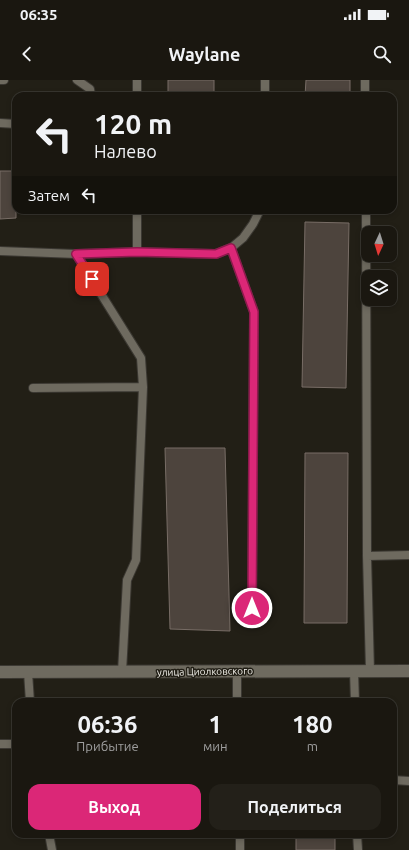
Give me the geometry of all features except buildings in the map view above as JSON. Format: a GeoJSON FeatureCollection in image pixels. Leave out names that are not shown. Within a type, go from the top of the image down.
{"type":"FeatureCollection","features":[{"type":"Feature","properties":{"kind":"street","name":"улица Циолковского"},"geometry":{"type":"LineString","coordinates":[[0,672],[409,671]]}},
{"type":"Feature","properties":{"kind":"lane"},"geometry":{"type":"LineString","coordinates":[[77,80],[90,89],[91,92]]}},
{"type":"Feature","properties":{"kind":"lane"},"geometry":{"type":"LineString","coordinates":[[137,80],[137,92]]}},
{"type":"Feature","properties":{"kind":"lane"},"geometry":{"type":"LineString","coordinates":[[265,80],[265,92]]}},
{"type":"Feature","properties":{"kind":"lane"},"geometry":{"type":"LineString","coordinates":[[365,80],[365,92]]}},
{"type":"Feature","properties":{"kind":"lane"},"geometry":{"type":"LineString","coordinates":[[0,123],[12,124]]}},
{"type":"Feature","properties":{"kind":"lane"},"geometry":{"type":"LineString","coordinates":[[137,214],[137,252]]}},
{"type":"Feature","properties":{"kind":"lane"},"geometry":{"type":"LineString","coordinates":[[0,251],[76,254],[137,252],[216,254],[231,248],[246,234],[258,214]]}},
{"type":"Feature","properties":{"kind":"lane"},"geometry":{"type":"LineString","coordinates":[[366,214],[367,556],[370,671]]}},
{"type":"Feature","properties":{"kind":"lane"},"geometry":{"type":"LineString","coordinates":[[231,248],[254,312],[252,608]]}},
{"type":"Feature","properties":{"kind":"lane"},"geometry":{"type":"LineString","coordinates":[[76,254],[141,358],[143,387],[136,560],[127,580],[122,672]]}},
{"type":"Feature","properties":{"kind":"lane"},"geometry":{"type":"LineString","coordinates":[[33,388],[143,387]]}},
{"type":"Feature","properties":{"kind":"lane"},"geometry":{"type":"LineString","coordinates":[[367,556],[409,555]]}},
{"type":"Feature","properties":{"kind":"lane"},"geometry":{"type":"LineString","coordinates":[[237,671],[237,698]]}},
{"type":"Feature","properties":{"kind":"lane"},"geometry":{"type":"LineString","coordinates":[[354,671],[355,698]]}},
{"type":"Feature","properties":{"kind":"lane"},"geometry":{"type":"LineString","coordinates":[[28,672],[30,698]]}},
{"type":"Feature","properties":{"kind":"lane"},"geometry":{"type":"LineString","coordinates":[[0,744],[12,744]]}},
{"type":"Feature","properties":{"kind":"lane"},"geometry":{"type":"LineString","coordinates":[[397,780],[409,781]]}},
{"type":"Feature","properties":{"kind":"lane"},"geometry":{"type":"LineString","coordinates":[[50,838],[52,850]]}},
{"type":"Feature","properties":{"kind":"lane"},"geometry":{"type":"LineString","coordinates":[[240,838],[240,850]]}},
{"type":"Feature","properties":{"kind":"lane"},"geometry":{"type":"LineString","coordinates":[[357,838],[358,850]]}},
{"type":"Feature","properties":{"kind":"route"},"geometry":{"type":"LineString","coordinates":[[92,279],[76,254],[137,252],[216,254],[231,248],[254,312],[252,608]]}}]}
